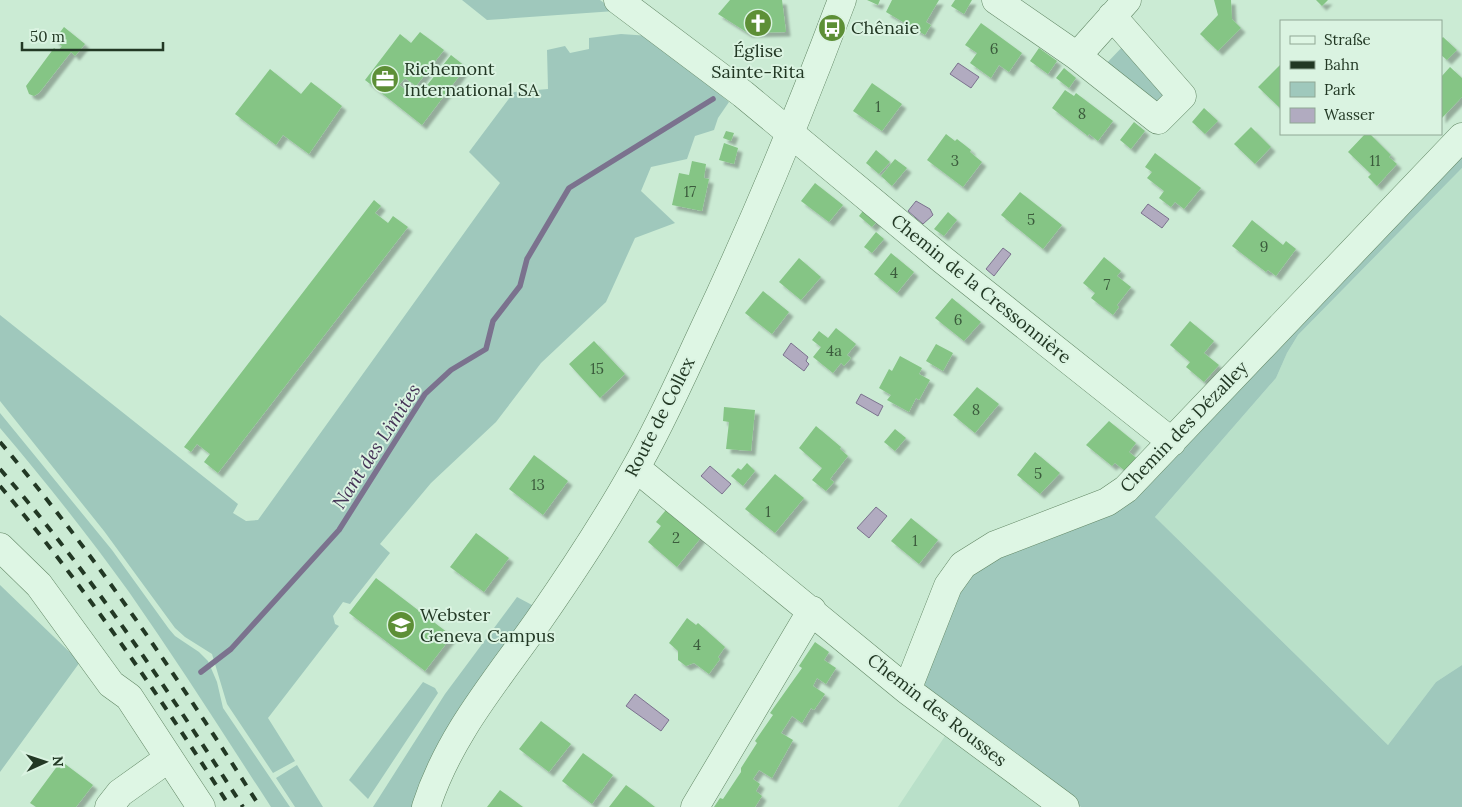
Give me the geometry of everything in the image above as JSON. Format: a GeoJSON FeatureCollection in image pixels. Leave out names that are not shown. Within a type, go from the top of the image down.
{"type":"FeatureCollection","features":[{"type":"Feature","properties":{"kind":"street","name":"Chemin de la Cressonnière"},"geometry":{"type":"LineString","coordinates":[[618,0],[691,54],[792,134],[943,260],[1172,442]]}},
{"type":"Feature","properties":{"kind":"street","name":"Route de Collex"},"geometry":{"type":"LineString","coordinates":[[426,807],[438,776],[466,721],[581,558],[636,468],[736,262],[792,134],[842,0]]}},
{"type":"Feature","properties":{"kind":"street"},"geometry":{"type":"LineString","coordinates":[[996,0],[1077,56],[1158,120],[1182,96],[1119,8],[1077,56]]}},
{"type":"Feature","properties":{"kind":"street","name":"Chemin des Dézalley"},"geometry":{"type":"LineString","coordinates":[[907,690],[948,586],[954,574],[963,564],[995,545],[1107,502],[1139,477],[1462,137]]}},
{"type":"Feature","properties":{"kind":"street","name":"Chemin des Rousses"},"geometry":{"type":"LineString","coordinates":[[636,468],[812,610],[907,690],[1065,807]]}},
{"type":"Feature","properties":{"kind":"street"},"geometry":{"type":"LineString","coordinates":[[0,547],[40,585],[111,684],[129,697],[201,807]]}},
{"type":"Feature","properties":{"kind":"street"},"geometry":{"type":"LineString","coordinates":[[695,807],[812,610]]}},
{"type":"Feature","properties":{"kind":"street"},"geometry":{"type":"LineString","coordinates":[[109,807],[120,793],[169,758]]}},
{"type":"Feature","properties":{"kind":"green space"},"geometry":{"type":"Polygon","coordinates":[[[462,0],[600,0],[615,11],[487,20],[462,0]]]}},
{"type":"Feature","properties":{"kind":"green space"},"geometry":{"type":"Polygon","coordinates":[[[621,34],[650,36],[729,102],[718,118],[714,130],[695,136],[687,159],[651,167],[641,191],[675,223],[635,238],[606,302],[541,363],[496,422],[431,483],[380,544],[390,553],[350,604],[343,602],[333,616],[335,624],[339,626],[268,718],[295,761],[273,773],[227,704],[212,654],[185,637],[175,628],[104,531],[0,401],[0,315],[238,504],[233,513],[246,521],[258,520],[500,183],[469,152],[514,92],[548,89],[547,50],[565,46],[570,53],[589,49],[589,38],[621,34]]]}},
{"type":"Feature","properties":{"kind":"green space"},"geometry":{"type":"Polygon","coordinates":[[[1126,43],[1170,94],[1157,110],[1104,66],[1126,43]]]}},
{"type":"Feature","properties":{"kind":"green space"},"geometry":{"type":"Polygon","coordinates":[[[1462,152],[1462,168],[1298,335],[1287,353],[1276,378],[1155,517],[1388,745],[1436,682],[1462,665],[1462,807],[1081,807],[970,727],[926,689],[922,671],[971,570],[1103,511],[1462,152]]]}},
{"type":"Feature","properties":{"kind":"green space"},"geometry":{"type":"Polygon","coordinates":[[[1462,168],[1462,665],[1436,682],[1388,745],[1155,517],[1276,378],[1287,353],[1298,335],[1462,168]]]}},
{"type":"Feature","properties":{"kind":"green space"},"geometry":{"type":"Polygon","coordinates":[[[0,413],[112,550],[169,629],[175,636],[199,652],[208,661],[217,682],[223,708],[290,807],[271,807],[129,592],[66,508],[0,428],[0,413]]]}},
{"type":"Feature","properties":{"kind":"green space"},"geometry":{"type":"Polygon","coordinates":[[[0,585],[80,662],[0,772],[0,585]]]}},
{"type":"Feature","properties":{"kind":"green space"},"geometry":{"type":"Polygon","coordinates":[[[517,597],[532,605],[534,610],[416,807],[373,807],[445,694],[517,597]]]}},
{"type":"Feature","properties":{"kind":"green space"},"geometry":{"type":"Polygon","coordinates":[[[423,682],[435,688],[438,693],[368,799],[349,780],[423,682]]]}},
{"type":"Feature","properties":{"kind":"green space"},"geometry":{"type":"Polygon","coordinates":[[[945,736],[1043,807],[898,807],[945,736]]]}},
{"type":"Feature","properties":{"kind":"green space"},"geometry":{"type":"Polygon","coordinates":[[[297,765],[323,807],[295,807],[276,778],[297,765]]]}},
{"type":"Feature","properties":{"kind":"water"},"geometry":{"type":"Polygon","coordinates":[[[958,63],[979,77],[971,88],[950,74],[958,63]]]}},
{"type":"Feature","properties":{"kind":"water"},"geometry":{"type":"Polygon","coordinates":[[[916,201],[930,209],[933,215],[923,224],[908,211],[916,201]]]}},
{"type":"Feature","properties":{"kind":"water"},"geometry":{"type":"Polygon","coordinates":[[[1148,204],[1169,219],[1162,228],[1141,213],[1148,204]]]}},
{"type":"Feature","properties":{"kind":"water"},"geometry":{"type":"Polygon","coordinates":[[[1003,248],[1011,254],[994,276],[986,269],[1003,248]]]}},
{"type":"Feature","properties":{"kind":"water"},"geometry":{"type":"Polygon","coordinates":[[[791,343],[808,357],[806,361],[809,364],[804,371],[783,355],[791,343]]]}},
{"type":"Feature","properties":{"kind":"water"},"geometry":{"type":"Polygon","coordinates":[[[861,394],[883,406],[878,416],[856,403],[861,394]]]}},
{"type":"Feature","properties":{"kind":"water"},"geometry":{"type":"Polygon","coordinates":[[[710,466],[731,484],[722,494],[701,476],[710,466]]]}},
{"type":"Feature","properties":{"kind":"water"},"geometry":{"type":"Polygon","coordinates":[[[876,507],[887,516],[869,538],[857,528],[876,507]]]}},
{"type":"Feature","properties":{"kind":"water"},"geometry":{"type":"Polygon","coordinates":[[[635,694],[669,720],[661,731],[626,706],[635,694]]]}},
{"type":"Feature","properties":{"kind":"building","name":"Église Sainte-Rita"},"geometry":{"type":"Polygon","coordinates":[[[730,0],[782,0],[786,32],[748,33],[718,14],[730,0]]]}},
{"type":"Feature","properties":{"kind":"building"},"geometry":{"type":"Polygon","coordinates":[[[867,0],[880,0],[878,5],[867,0]]]}},
{"type":"Feature","properties":{"kind":"building"},"geometry":{"type":"Polygon","coordinates":[[[892,0],[939,0],[926,22],[931,25],[925,35],[886,12],[892,0]]]}},
{"type":"Feature","properties":{"kind":"building"},"geometry":{"type":"Polygon","coordinates":[[[955,0],[972,0],[964,14],[951,6],[955,0]]]}},
{"type":"Feature","properties":{"kind":"building"},"geometry":{"type":"Polygon","coordinates":[[[1214,0],[1231,0],[1232,19],[1241,28],[1218,51],[1200,34],[1218,15],[1214,0]]]}},
{"type":"Feature","properties":{"kind":"building"},"geometry":{"type":"Polygon","coordinates":[[[1316,0],[1328,0],[1322,6],[1316,0]]]}},
{"type":"Feature","properties":{"kind":"building"},"geometry":{"type":"Polygon","coordinates":[[[981,23],[1022,53],[1009,72],[999,65],[991,78],[970,63],[977,53],[965,45],[981,23]]]}},
{"type":"Feature","properties":{"kind":"building"},"geometry":{"type":"Polygon","coordinates":[[[64,27],[85,44],[75,56],[71,52],[39,93],[34,96],[29,94],[26,86],[54,48],[58,51],[62,46],[54,40],[64,27]]]}},
{"type":"Feature","properties":{"kind":"building","name":"Richemont International SA"},"geometry":{"type":"Polygon","coordinates":[[[420,32],[444,50],[416,86],[405,78],[399,85],[417,98],[451,55],[466,67],[422,125],[365,80],[400,34],[411,43],[420,32]]]}},
{"type":"Feature","properties":{"kind":"building"},"geometry":{"type":"Polygon","coordinates":[[[1442,38],[1457,50],[1447,60],[1442,56],[1442,38]]]}},
{"type":"Feature","properties":{"kind":"building"},"geometry":{"type":"Polygon","coordinates":[[[1039,48],[1057,61],[1048,74],[1030,61],[1039,48]]]}},
{"type":"Feature","properties":{"kind":"building"},"geometry":{"type":"Polygon","coordinates":[[[1280,65],[1280,108],[1258,87],[1280,65]]]}},
{"type":"Feature","properties":{"kind":"building"},"geometry":{"type":"Polygon","coordinates":[[[1450,67],[1462,78],[1462,97],[1442,118],[1442,76],[1450,67]]]}},
{"type":"Feature","properties":{"kind":"building"},"geometry":{"type":"Polygon","coordinates":[[[1064,68],[1076,78],[1069,88],[1056,78],[1064,68]]]}},
{"type":"Feature","properties":{"kind":"building"},"geometry":{"type":"Polygon","coordinates":[[[270,69],[301,94],[311,82],[342,106],[309,154],[283,135],[276,145],[235,114],[270,69]]]}},
{"type":"Feature","properties":{"kind":"building"},"geometry":{"type":"Polygon","coordinates":[[[872,83],[902,104],[882,131],[853,111],[872,83]]]}},
{"type":"Feature","properties":{"kind":"building"},"geometry":{"type":"Polygon","coordinates":[[[1065,90],[1074,96],[1076,93],[1113,121],[1098,141],[1089,134],[1088,136],[1052,108],[1065,90]]]}},
{"type":"Feature","properties":{"kind":"building"},"geometry":{"type":"Polygon","coordinates":[[[1204,108],[1218,121],[1205,134],[1192,122],[1204,108]]]}},
{"type":"Feature","properties":{"kind":"building"},"geometry":{"type":"Polygon","coordinates":[[[1134,122],[1145,131],[1131,149],[1120,140],[1134,122]]]}},
{"type":"Feature","properties":{"kind":"building"},"geometry":{"type":"Polygon","coordinates":[[[1251,127],[1271,147],[1255,164],[1234,144],[1251,127]]]}},
{"type":"Feature","properties":{"kind":"building"},"geometry":{"type":"Polygon","coordinates":[[[726,131],[734,133],[731,141],[723,138],[726,131]]]}},
{"type":"Feature","properties":{"kind":"building"},"geometry":{"type":"Polygon","coordinates":[[[946,134],[955,141],[957,139],[982,162],[963,187],[927,160],[946,134]]]}},
{"type":"Feature","properties":{"kind":"building"},"geometry":{"type":"Polygon","coordinates":[[[1364,135],[1371,135],[1391,155],[1389,157],[1397,164],[1377,186],[1368,177],[1371,174],[1348,152],[1364,135]]]}},
{"type":"Feature","properties":{"kind":"building"},"geometry":{"type":"Polygon","coordinates":[[[724,143],[738,148],[734,164],[719,160],[724,143]]]}},
{"type":"Feature","properties":{"kind":"building"},"geometry":{"type":"Polygon","coordinates":[[[876,150],[890,162],[879,174],[866,163],[876,150]]]}},
{"type":"Feature","properties":{"kind":"building"},"geometry":{"type":"Polygon","coordinates":[[[1155,153],[1201,188],[1184,209],[1175,202],[1171,207],[1159,198],[1164,191],[1147,178],[1152,172],[1145,167],[1155,153]]]}},
{"type":"Feature","properties":{"kind":"building"},"geometry":{"type":"Polygon","coordinates":[[[895,159],[907,168],[892,186],[881,176],[895,159]]]}},
{"type":"Feature","properties":{"kind":"building"},"geometry":{"type":"Polygon","coordinates":[[[692,161],[706,164],[704,178],[709,179],[702,211],[672,205],[679,173],[689,175],[692,161]]]}},
{"type":"Feature","properties":{"kind":"building"},"geometry":{"type":"Polygon","coordinates":[[[815,183],[843,205],[829,222],[801,201],[815,183]]]}},
{"type":"Feature","properties":{"kind":"building"},"geometry":{"type":"Polygon","coordinates":[[[1020,192],[1062,225],[1043,249],[1001,215],[1020,192]]]}},
{"type":"Feature","properties":{"kind":"building"},"geometry":{"type":"Polygon","coordinates":[[[374,200],[381,206],[375,213],[388,223],[393,216],[408,227],[218,473],[204,462],[210,454],[197,444],[191,452],[184,447],[374,200]]]}},
{"type":"Feature","properties":{"kind":"building"},"geometry":{"type":"Polygon","coordinates":[[[866,207],[880,218],[872,227],[859,216],[866,207]]]}},
{"type":"Feature","properties":{"kind":"building"},"geometry":{"type":"Polygon","coordinates":[[[948,212],[957,220],[944,236],[934,229],[948,212]]]}},
{"type":"Feature","properties":{"kind":"building"},"geometry":{"type":"Polygon","coordinates":[[[1252,220],[1283,245],[1286,241],[1296,249],[1276,276],[1268,270],[1266,272],[1232,246],[1252,220]]]}},
{"type":"Feature","properties":{"kind":"building"},"geometry":{"type":"Polygon","coordinates":[[[876,232],[884,239],[872,253],[864,247],[876,232]]]}},
{"type":"Feature","properties":{"kind":"building"},"geometry":{"type":"Polygon","coordinates":[[[891,253],[914,272],[897,293],[874,274],[891,253]]]}},
{"type":"Feature","properties":{"kind":"building"},"geometry":{"type":"Polygon","coordinates":[[[1104,257],[1121,271],[1117,276],[1131,287],[1117,305],[1119,307],[1113,315],[1091,298],[1095,293],[1083,283],[1104,257]]]}},
{"type":"Feature","properties":{"kind":"building"},"geometry":{"type":"Polygon","coordinates":[[[799,258],[821,277],[801,300],[779,282],[799,258]]]}},
{"type":"Feature","properties":{"kind":"building"},"geometry":{"type":"Polygon","coordinates":[[[763,291],[789,312],[772,334],[745,313],[763,291]]]}},
{"type":"Feature","properties":{"kind":"building"},"geometry":{"type":"Polygon","coordinates":[[[952,298],[981,322],[964,341],[935,318],[952,298]]]}},
{"type":"Feature","properties":{"kind":"building"},"geometry":{"type":"Polygon","coordinates":[[[1190,321],[1214,341],[1204,353],[1219,365],[1204,382],[1186,367],[1190,362],[1170,345],[1190,321]]]}},
{"type":"Feature","properties":{"kind":"building"},"geometry":{"type":"Polygon","coordinates":[[[836,328],[856,344],[847,355],[851,358],[844,366],[841,363],[833,373],[813,357],[821,347],[812,340],[819,331],[828,338],[836,328]]]}},
{"type":"Feature","properties":{"kind":"building"},"geometry":{"type":"Polygon","coordinates":[[[594,341],[625,374],[600,398],[569,364],[594,341]]]}},
{"type":"Feature","properties":{"kind":"building"},"geometry":{"type":"Polygon","coordinates":[[[936,344],[953,353],[943,371],[926,361],[936,344]]]}},
{"type":"Feature","properties":{"kind":"building"},"geometry":{"type":"Polygon","coordinates":[[[900,356],[922,368],[919,374],[930,380],[919,400],[916,398],[909,412],[887,400],[891,395],[879,388],[889,369],[892,371],[900,356]]]}},
{"type":"Feature","properties":{"kind":"building"},"geometry":{"type":"Polygon","coordinates":[[[977,387],[999,404],[975,433],[953,415],[977,387]]]}},
{"type":"Feature","properties":{"kind":"building"},"geometry":{"type":"Polygon","coordinates":[[[724,407],[755,410],[751,451],[726,449],[729,422],[723,421],[724,407]]]}},
{"type":"Feature","properties":{"kind":"building"},"geometry":{"type":"Polygon","coordinates":[[[1109,421],[1136,443],[1129,452],[1140,461],[1129,474],[1115,463],[1112,466],[1086,445],[1109,421]]]}},
{"type":"Feature","properties":{"kind":"building"},"geometry":{"type":"Polygon","coordinates":[[[816,426],[841,447],[840,449],[848,456],[830,479],[834,482],[826,491],[812,480],[822,468],[799,448],[816,426]]]}},
{"type":"Feature","properties":{"kind":"building"},"geometry":{"type":"Polygon","coordinates":[[[895,429],[906,438],[895,451],[884,442],[895,429]]]}},
{"type":"Feature","properties":{"kind":"building"},"geometry":{"type":"Polygon","coordinates":[[[1035,452],[1060,473],[1040,494],[1017,475],[1035,452]]]}},
{"type":"Feature","properties":{"kind":"building"},"geometry":{"type":"Polygon","coordinates":[[[534,455],[568,481],[543,515],[509,489],[534,455]]]}},
{"type":"Feature","properties":{"kind":"building"},"geometry":{"type":"Polygon","coordinates":[[[747,463],[755,471],[743,486],[731,476],[738,468],[741,470],[747,463]]]}},
{"type":"Feature","properties":{"kind":"building"},"geometry":{"type":"Polygon","coordinates":[[[775,474],[804,498],[775,533],[745,509],[775,474]]]}},
{"type":"Feature","properties":{"kind":"building"},"geometry":{"type":"Polygon","coordinates":[[[670,505],[704,534],[677,567],[648,542],[661,526],[656,522],[670,505]]]}},
{"type":"Feature","properties":{"kind":"building"},"geometry":{"type":"Polygon","coordinates":[[[911,518],[938,540],[919,564],[891,541],[911,518]]]}},
{"type":"Feature","properties":{"kind":"building"},"geometry":{"type":"Polygon","coordinates":[[[476,533],[509,558],[484,592],[450,567],[476,533]]]}},
{"type":"Feature","properties":{"kind":"building","name":"Webster Geneva Campus"},"geometry":{"type":"Polygon","coordinates":[[[376,578],[452,636],[425,671],[349,613],[376,578]]]}},
{"type":"Feature","properties":{"kind":"building"},"geometry":{"type":"Polygon","coordinates":[[[687,618],[696,625],[698,623],[725,647],[718,657],[720,659],[709,674],[694,663],[686,666],[678,660],[678,651],[669,643],[687,618]]]}},
{"type":"Feature","properties":{"kind":"building"},"geometry":{"type":"Polygon","coordinates":[[[815,642],[829,652],[824,660],[836,668],[826,684],[817,678],[813,686],[825,694],[814,710],[811,708],[802,723],[792,716],[781,733],[793,740],[772,778],[759,770],[753,779],[760,784],[756,791],[762,796],[755,807],[714,807],[720,798],[723,799],[741,772],[741,768],[757,743],[755,741],[773,715],[770,713],[802,668],[799,666],[815,642]]]}},
{"type":"Feature","properties":{"kind":"building"},"geometry":{"type":"Polygon","coordinates":[[[541,721],[571,744],[549,772],[519,749],[541,721]]]}},
{"type":"Feature","properties":{"kind":"building"},"geometry":{"type":"Polygon","coordinates":[[[583,753],[613,775],[592,804],[562,781],[583,753]]]}},
{"type":"Feature","properties":{"kind":"building"},"geometry":{"type":"Polygon","coordinates":[[[61,761],[93,785],[76,807],[36,807],[30,803],[61,761]]]}},
{"type":"Feature","properties":{"kind":"building"},"geometry":{"type":"Polygon","coordinates":[[[626,785],[641,796],[655,807],[609,807],[626,785]]]}},
{"type":"Feature","properties":{"kind":"building"},"geometry":{"type":"Polygon","coordinates":[[[500,790],[515,801],[523,807],[487,807],[500,790]]]}},
{"type":"Feature","properties":{"kind":"waterway","name":"Nant des Limites"},"geometry":{"type":"LineString","coordinates":[[201,672],[231,649],[339,530],[425,394],[451,370],[486,349],[493,321],[520,286],[527,259],[569,188],[713,99]]}},
{"type":"Feature","properties":{"kind":"railway"},"geometry":{"type":"LineString","coordinates":[[0,442],[104,575],[168,666],[260,807]]}},
{"type":"Feature","properties":{"kind":"railway"},"geometry":{"type":"LineString","coordinates":[[0,469],[66,550],[128,634],[243,807]]}},
{"type":"Feature","properties":{"kind":"railway"},"geometry":{"type":"LineString","coordinates":[[0,486],[62,563],[120,642],[230,807]]}},
{"type":"Feature","properties":{"kind":"place","name":"Église Sainte-Rita"},"geometry":{"type":"Point","coordinates":[758,23]}},
{"type":"Feature","properties":{"kind":"place","name":"Chênaie"},"geometry":{"type":"Point","coordinates":[832,28]}},
{"type":"Feature","properties":{"kind":"place","name":"Richemont International SA"},"geometry":{"type":"Point","coordinates":[385,79]}},
{"type":"Feature","properties":{"kind":"place","name":"Webster Geneva Campus"},"geometry":{"type":"Point","coordinates":[401,625]}}]}
